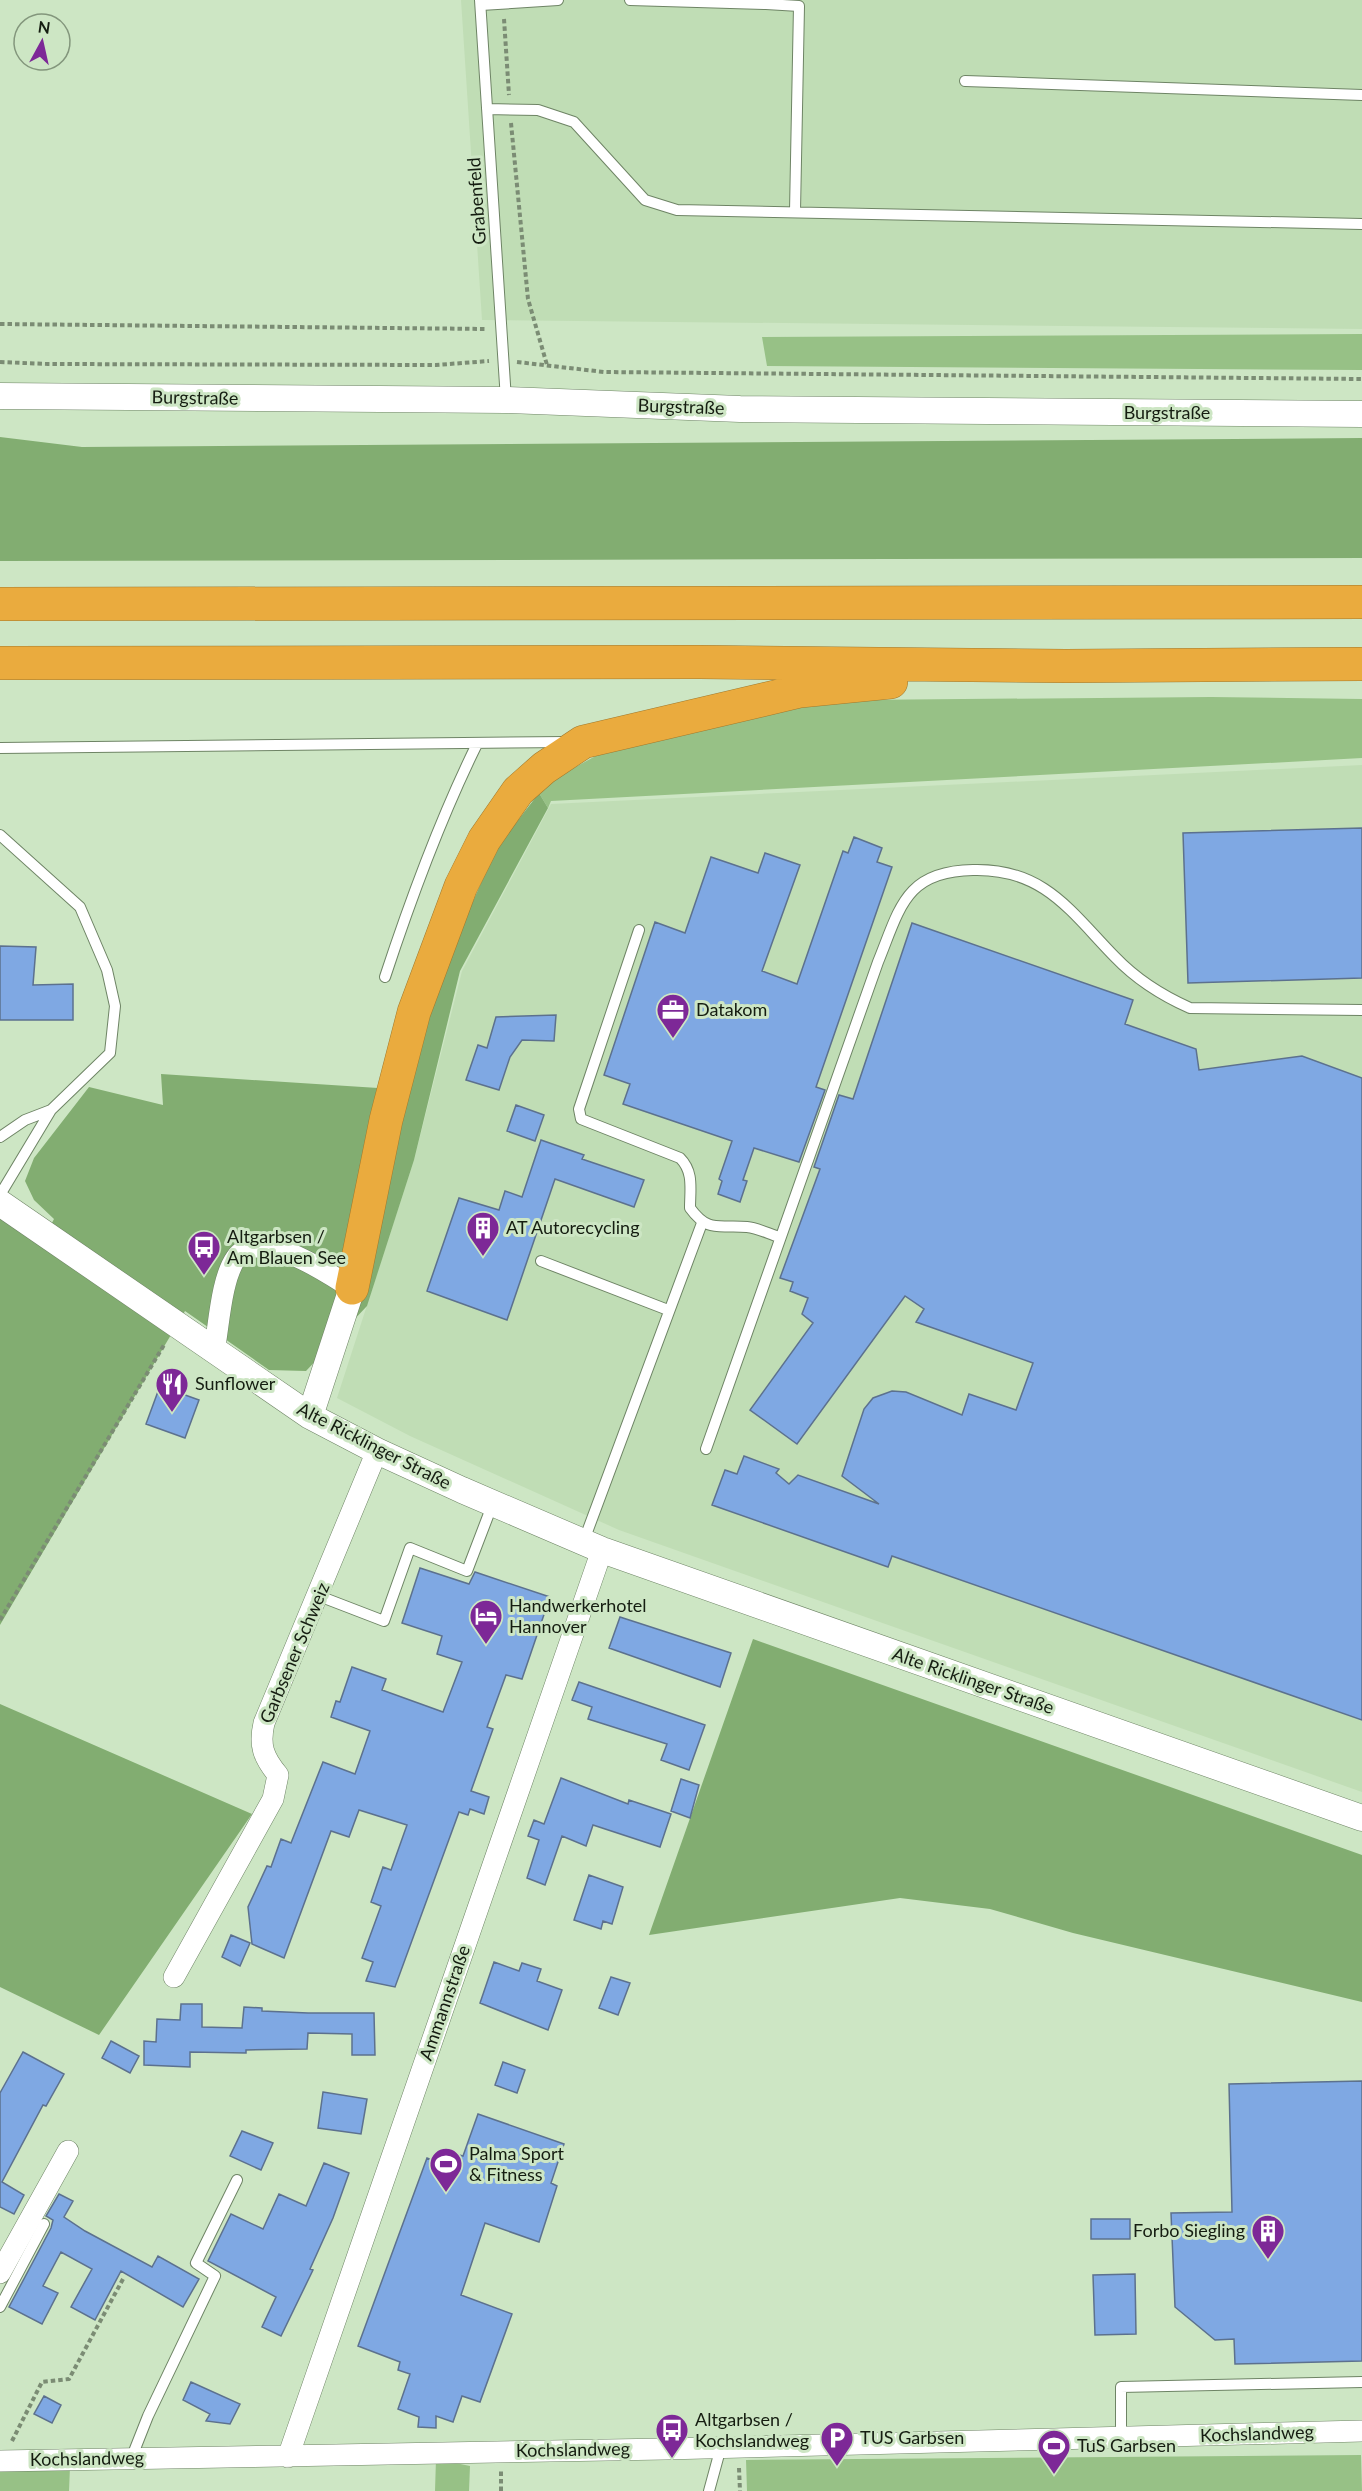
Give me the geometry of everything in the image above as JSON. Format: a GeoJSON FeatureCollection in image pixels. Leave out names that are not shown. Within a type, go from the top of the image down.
{"type":"FeatureCollection","features":[{"type":"Feature","properties":{"kind":"highway"},"geometry":{"type":"LineString","coordinates":[[0,604],[1362,602]]}},
{"type":"Feature","properties":{"kind":"highway"},"geometry":{"type":"LineString","coordinates":[[0,663],[700,662],[1066,666],[1362,664]]}},
{"type":"Feature","properties":{"kind":"highway"},"geometry":{"type":"LineString","coordinates":[[352,1288],[386,1120],[414,1012],[461,886],[484,840],[518,791],[544,768],[583,742],[800,691],[1066,666]]}},
{"type":"Feature","properties":{"kind":"street","name":"Burgstraße"},"geometry":{"type":"LineString","coordinates":[[0,396],[506,400],[740,409],[1362,414]]}},
{"type":"Feature","properties":{"kind":"street","name":"Alte Ricklinger Straße"},"geometry":{"type":"LineString","coordinates":[[0,1203],[310,1416],[377,1451],[593,1546],[1362,1818]]}},
{"type":"Feature","properties":{"kind":"street"},"geometry":{"type":"LineString","coordinates":[[214,1352],[226,1286],[233,1265],[238,1256],[248,1251],[260,1246],[275,1247],[352,1288],[310,1416]]}},
{"type":"Feature","properties":{"kind":"street","name":"Garbsener Schweiz"},"geometry":{"type":"LineString","coordinates":[[174,1977],[273,1799],[278,1775],[266,1761],[260,1742],[262,1732],[377,1451]]}},
{"type":"Feature","properties":{"kind":"street","name":"Ammannstraße"},"geometry":{"type":"LineString","coordinates":[[288,2457],[593,1546]]}},
{"type":"Feature","properties":{"kind":"street"},"geometry":{"type":"LineString","coordinates":[[0,2273],[68,2151]]}},
{"type":"Feature","properties":{"kind":"street","name":"Kochslandweg"},"geometry":{"type":"LineString","coordinates":[[1,2461],[288,2457],[1362,2431]]}},
{"type":"Feature","properties":{"kind":"lane"},"geometry":{"type":"LineString","coordinates":[[480,3],[502,4],[517,1],[558,0]]}},
{"type":"Feature","properties":{"kind":"lane"},"geometry":{"type":"LineString","coordinates":[[630,0],[799,3],[795,211]]}},
{"type":"Feature","properties":{"kind":"lane","name":"Grabenfeld"},"geometry":{"type":"LineString","coordinates":[[480,3],[506,400]]}},
{"type":"Feature","properties":{"kind":"lane"},"geometry":{"type":"LineString","coordinates":[[965,81],[1362,95]]}},
{"type":"Feature","properties":{"kind":"lane"},"geometry":{"type":"LineString","coordinates":[[487,109],[538,110],[574,122],[645,200],[677,210],[1362,224]]}},
{"type":"Feature","properties":{"kind":"lane"},"geometry":{"type":"LineString","coordinates":[[0,748],[583,742]]}},
{"type":"Feature","properties":{"kind":"lane"},"geometry":{"type":"LineString","coordinates":[[386,977],[407,912],[460,777],[477,744]]}},
{"type":"Feature","properties":{"kind":"lane"},"geometry":{"type":"LineString","coordinates":[[0,835],[80,907],[107,970],[115,1006],[110,1053],[51,1110],[0,1195]]}},
{"type":"Feature","properties":{"kind":"lane"},"geometry":{"type":"LineString","coordinates":[[706,1449],[881,953],[901,906],[909,893],[925,879],[952,870],[987,869],[1018,874],[1042,885],[1075,912],[1116,959],[1164,997],[1190,1008],[1362,1010]]}},
{"type":"Feature","properties":{"kind":"lane"},"geometry":{"type":"LineString","coordinates":[[639,930],[579,1109],[581,1119],[680,1158],[687,1165],[691,1174],[690,1208],[702,1223],[716,1228],[750,1227],[779,1237]]}},
{"type":"Feature","properties":{"kind":"lane"},"geometry":{"type":"LineString","coordinates":[[0,1137],[25,1120],[51,1110]]}},
{"type":"Feature","properties":{"kind":"lane"},"geometry":{"type":"LineString","coordinates":[[593,1546],[668,1310],[702,1223]]}},
{"type":"Feature","properties":{"kind":"lane"},"geometry":{"type":"LineString","coordinates":[[541,1261],[668,1310]]}},
{"type":"Feature","properties":{"kind":"lane"},"geometry":{"type":"LineString","coordinates":[[319,1596],[384,1621],[410,1548],[467,1571],[493,1503]]}},
{"type":"Feature","properties":{"kind":"lane"},"geometry":{"type":"LineString","coordinates":[[131,2459],[148,2416],[215,2276],[196,2263],[237,2180]]}},
{"type":"Feature","properties":{"kind":"lane"},"geometry":{"type":"LineString","coordinates":[[0,2307],[44,2224]]}},
{"type":"Feature","properties":{"kind":"lane"},"geometry":{"type":"LineString","coordinates":[[1121,2438],[1121,2387],[1362,2382]]}},
{"type":"Feature","properties":{"kind":"lane"},"geometry":{"type":"LineString","coordinates":[[710,2491],[721,2447]]}},
{"type":"Feature","properties":{"kind":"path"},"geometry":{"type":"LineString","coordinates":[[502,4],[528,299],[547,365]]}},
{"type":"Feature","properties":{"kind":"path"},"geometry":{"type":"LineString","coordinates":[[0,324],[502,330]]}},
{"type":"Feature","properties":{"kind":"path"},"geometry":{"type":"LineString","coordinates":[[0,362],[435,365],[504,360],[604,372],[1362,379]]}},
{"type":"Feature","properties":{"kind":"path"},"geometry":{"type":"LineString","coordinates":[[0,1620],[167,1340]]}},
{"type":"Feature","properties":{"kind":"path"},"geometry":{"type":"LineString","coordinates":[[1,2461],[42,2382],[69,2379],[123,2279]]}},
{"type":"Feature","properties":{"kind":"shaded area"},"geometry":{"type":"Polygon","coordinates":[[[461,0],[1362,0],[1362,329],[482,320],[461,0]]]}},
{"type":"Feature","properties":{"kind":"shaded area"},"geometry":{"type":"Polygon","coordinates":[[[1362,334],[1362,370],[767,366],[762,337],[1362,334]]]}},
{"type":"Feature","properties":{"kind":"shaded area"},"geometry":{"type":"Polygon","coordinates":[[[0,437],[82,447],[1362,438],[1362,558],[0,561],[0,437]]]}},
{"type":"Feature","properties":{"kind":"shaded area"},"geometry":{"type":"Polygon","coordinates":[[[1211,697],[1362,699],[1362,758],[551,801],[548,808],[539,793],[552,780],[601,753],[809,704],[854,700],[1211,697]]]}},
{"type":"Feature","properties":{"kind":"shaded area"},"geometry":{"type":"Polygon","coordinates":[[[1362,765],[1362,1792],[619,1530],[410,1436],[337,1398],[414,1160],[462,971],[551,804],[1362,765]]]}},
{"type":"Feature","properties":{"kind":"shaded area"},"geometry":{"type":"Polygon","coordinates":[[[539,793],[548,808],[460,971],[414,1160],[367,1306],[306,1371],[269,1370],[185,1311],[0,1625],[0,1214],[41,1244],[54,1219],[34,1200],[25,1181],[34,1158],[89,1087],[163,1105],[161,1074],[378,1088],[449,956],[496,849],[539,793]]]}},
{"type":"Feature","properties":{"kind":"shaded area"},"geometry":{"type":"Polygon","coordinates":[[[753,1639],[1362,1855],[1362,2002],[1073,1933],[990,1909],[900,1898],[649,1935],[753,1639]]]}},
{"type":"Feature","properties":{"kind":"shaded area"},"geometry":{"type":"Polygon","coordinates":[[[0,1704],[252,1814],[99,2035],[0,1987],[0,1704]]]}},
{"type":"Feature","properties":{"kind":"shaded area","name":"TuS Garbsen"},"geometry":{"type":"Polygon","coordinates":[[[1361,2455],[1362,2491],[747,2491],[746,2460],[1361,2455]]]}},
{"type":"Feature","properties":{"kind":"shaded area"},"geometry":{"type":"Polygon","coordinates":[[[436,2459],[470,2466],[469,2491],[435,2491],[436,2459]]]}},
{"type":"Feature","properties":{"kind":"shaded area"},"geometry":{"type":"Polygon","coordinates":[[[70,2467],[69,2491],[0,2491],[0,2468],[70,2467]]]}},
{"type":"Feature","properties":{"kind":"building"},"geometry":{"type":"Polygon","coordinates":[[[1362,828],[1362,978],[1188,983],[1183,833],[1362,828]]]}},
{"type":"Feature","properties":{"kind":"building"},"geometry":{"type":"Polygon","coordinates":[[[854,837],[882,848],[877,862],[892,867],[816,1087],[825,1090],[799,1162],[754,1148],[743,1180],[747,1181],[740,1202],[718,1194],[722,1181],[719,1179],[732,1141],[623,1104],[630,1084],[604,1075],[655,922],[685,933],[711,857],[758,873],[765,853],[800,865],[762,971],[797,984],[843,851],[848,853],[854,837]]]}},
{"type":"Feature","properties":{"kind":"building"},"geometry":{"type":"Polygon","coordinates":[[[912,923],[1133,1000],[1125,1024],[1196,1049],[1199,1070],[1302,1056],[1362,1078],[1362,1720],[892,1556],[888,1567],[712,1505],[725,1470],[737,1474],[744,1456],[779,1469],[776,1473],[789,1484],[798,1475],[879,1504],[842,1476],[864,1409],[873,1398],[892,1391],[906,1392],[962,1415],[969,1394],[1016,1410],[1033,1363],[916,1322],[924,1309],[905,1296],[797,1444],[750,1410],[813,1323],[802,1314],[808,1298],[790,1291],[793,1282],[780,1278],[820,1169],[814,1167],[839,1095],[853,1099],[912,923]]]}},
{"type":"Feature","properties":{"kind":"building"},"geometry":{"type":"Polygon","coordinates":[[[0,946],[36,947],[33,985],[73,984],[73,1020],[0,1020],[0,946]]]}},
{"type":"Feature","properties":{"kind":"building"},"geometry":{"type":"Polygon","coordinates":[[[556,1015],[554,1041],[522,1040],[510,1057],[499,1090],[466,1080],[478,1045],[487,1048],[496,1017],[556,1015]]]}},
{"type":"Feature","properties":{"kind":"building"},"geometry":{"type":"Polygon","coordinates":[[[516,1105],[544,1115],[535,1141],[507,1131],[516,1105]]]}},
{"type":"Feature","properties":{"kind":"building","name":"AT Autorecycling"},"geometry":{"type":"Polygon","coordinates":[[[541,1140],[584,1155],[582,1159],[644,1180],[634,1207],[555,1179],[507,1320],[427,1291],[459,1198],[499,1210],[505,1191],[522,1197],[541,1140]]]}},
{"type":"Feature","properties":{"kind":"building","name":"Sunflower"},"geometry":{"type":"Polygon","coordinates":[[[160,1386],[199,1400],[185,1438],[146,1424],[160,1386]]]}},
{"type":"Feature","properties":{"kind":"building"},"geometry":{"type":"Polygon","coordinates":[[[420,1568],[469,1584],[475,1572],[550,1597],[522,1679],[506,1675],[487,1727],[493,1729],[471,1791],[489,1797],[484,1814],[470,1809],[468,1815],[459,1812],[395,1987],[366,1981],[373,1962],[362,1958],[381,1906],[371,1902],[383,1867],[391,1870],[407,1825],[359,1810],[349,1837],[331,1831],[284,1958],[252,1944],[248,1907],[267,1866],[271,1867],[281,1839],[291,1843],[323,1762],[355,1774],[370,1731],[331,1717],[336,1701],[340,1702],[352,1667],[386,1679],[382,1690],[443,1712],[462,1662],[437,1654],[442,1636],[402,1623],[420,1568]]]}},
{"type":"Feature","properties":{"kind":"building"},"geometry":{"type":"Polygon","coordinates":[[[620,1617],[731,1653],[720,1687],[609,1648],[620,1617]]]}},
{"type":"Feature","properties":{"kind":"building"},"geometry":{"type":"Polygon","coordinates":[[[579,1682],[705,1725],[689,1770],[661,1760],[667,1744],[588,1719],[592,1707],[572,1700],[579,1682]]]}},
{"type":"Feature","properties":{"kind":"building"},"geometry":{"type":"Polygon","coordinates":[[[561,1778],[628,1804],[629,1800],[671,1814],[660,1847],[593,1825],[586,1846],[562,1836],[545,1885],[527,1878],[539,1840],[528,1836],[534,1820],[544,1824],[561,1778]]]}},
{"type":"Feature","properties":{"kind":"building"},"geometry":{"type":"Polygon","coordinates":[[[681,1779],[699,1785],[690,1818],[671,1811],[681,1779]]]}},
{"type":"Feature","properties":{"kind":"building"},"geometry":{"type":"Polygon","coordinates":[[[589,1875],[623,1887],[612,1924],[603,1921],[601,1929],[574,1920],[589,1875]]]}},
{"type":"Feature","properties":{"kind":"building"},"geometry":{"type":"Polygon","coordinates":[[[231,1935],[250,1943],[240,1966],[222,1957],[231,1935]]]}},
{"type":"Feature","properties":{"kind":"building"},"geometry":{"type":"Polygon","coordinates":[[[494,1962],[519,1971],[522,1963],[541,1969],[537,1981],[562,1990],[548,2030],[480,2003],[494,1962]]]}},
{"type":"Feature","properties":{"kind":"building"},"geometry":{"type":"Polygon","coordinates":[[[611,1977],[630,1983],[618,2015],[599,2008],[611,1977]]]}},
{"type":"Feature","properties":{"kind":"building"},"geometry":{"type":"Polygon","coordinates":[[[181,2004],[202,2004],[202,2027],[242,2028],[244,2007],[262,2008],[262,2011],[374,2013],[375,2055],[352,2055],[352,2034],[308,2033],[307,2049],[246,2050],[246,2053],[190,2052],[190,2067],[144,2065],[144,2041],[156,2042],[157,2019],[180,2020],[181,2004]]]}},
{"type":"Feature","properties":{"kind":"building"},"geometry":{"type":"Polygon","coordinates":[[[111,2041],[139,2056],[130,2073],[102,2058],[111,2041]]]}},
{"type":"Feature","properties":{"kind":"building"},"geometry":{"type":"Polygon","coordinates":[[[23,2052],[64,2074],[46,2106],[43,2105],[2,2182],[24,2195],[14,2214],[0,2207],[0,2093],[23,2052]]]}},
{"type":"Feature","properties":{"kind":"building"},"geometry":{"type":"Polygon","coordinates":[[[503,2062],[525,2070],[517,2093],[495,2085],[503,2062]]]}},
{"type":"Feature","properties":{"kind":"building","name":"Forbo Siegling"},"geometry":{"type":"Polygon","coordinates":[[[1362,2081],[1362,2361],[1235,2364],[1234,2339],[1215,2340],[1175,2307],[1171,2213],[1232,2212],[1229,2084],[1362,2081]]]}},
{"type":"Feature","properties":{"kind":"building"},"geometry":{"type":"Polygon","coordinates":[[[323,2092],[367,2099],[361,2134],[318,2128],[323,2092]]]}},
{"type":"Feature","properties":{"kind":"building"},"geometry":{"type":"Polygon","coordinates":[[[478,2114],[564,2144],[551,2183],[557,2186],[539,2242],[485,2223],[461,2295],[512,2314],[480,2402],[462,2396],[453,2422],[436,2416],[436,2428],[418,2427],[419,2417],[398,2409],[410,2374],[398,2370],[400,2362],[358,2346],[427,2158],[450,2167],[455,2154],[463,2156],[478,2114]]]}},
{"type":"Feature","properties":{"kind":"building"},"geometry":{"type":"Polygon","coordinates":[[[242,2131],[273,2143],[261,2170],[230,2156],[242,2131]]]}},
{"type":"Feature","properties":{"kind":"building"},"geometry":{"type":"Polygon","coordinates":[[[324,2163],[349,2173],[333,2218],[310,2269],[313,2270],[281,2336],[262,2327],[276,2297],[208,2261],[231,2214],[263,2229],[279,2194],[306,2206],[324,2163]]]}},
{"type":"Feature","properties":{"kind":"building"},"geometry":{"type":"Polygon","coordinates":[[[59,2194],[73,2201],[64,2217],[85,2231],[152,2267],[158,2256],[199,2279],[183,2307],[121,2271],[95,2320],[71,2307],[92,2269],[61,2252],[43,2286],[58,2293],[42,2324],[9,2307],[51,2228],[53,2220],[46,2216],[59,2194]]]}},
{"type":"Feature","properties":{"kind":"building"},"geometry":{"type":"Polygon","coordinates":[[[1091,2219],[1130,2219],[1130,2239],[1091,2239],[1091,2219]]]}},
{"type":"Feature","properties":{"kind":"building"},"geometry":{"type":"Polygon","coordinates":[[[1135,2274],[1136,2334],[1095,2335],[1093,2275],[1135,2274]]]}},
{"type":"Feature","properties":{"kind":"building"},"geometry":{"type":"Polygon","coordinates":[[[191,2382],[240,2404],[230,2424],[206,2421],[210,2414],[183,2400],[191,2382]]]}},
{"type":"Feature","properties":{"kind":"building"},"geometry":{"type":"Polygon","coordinates":[[[44,2396],[61,2405],[52,2423],[34,2414],[44,2396]]]}},
{"type":"Feature","properties":{"kind":"place","name":"Datakom"},"geometry":{"type":"Point","coordinates":[673,1039]}},
{"type":"Feature","properties":{"kind":"place","name":"AT Autorecycling"},"geometry":{"type":"Point","coordinates":[483,1257]}},
{"type":"Feature","properties":{"kind":"place","name":"Altgarbsen / Am Blauen See"},"geometry":{"type":"Point","coordinates":[204,1276]}},
{"type":"Feature","properties":{"kind":"place","name":"Sunflower"},"geometry":{"type":"Point","coordinates":[172,1413]}},
{"type":"Feature","properties":{"kind":"place","name":"Handwerkerhotel Hannover"},"geometry":{"type":"Point","coordinates":[486,1645]}},
{"type":"Feature","properties":{"kind":"place","name":"Palma Sport & Fitness"},"geometry":{"type":"Point","coordinates":[446,2193]}},
{"type":"Feature","properties":{"kind":"place","name":"Forbo Siegling"},"geometry":{"type":"Point","coordinates":[1268,2260]}},
{"type":"Feature","properties":{"kind":"place","name":"Altgarbsen / Kochslandweg"},"geometry":{"type":"Point","coordinates":[672,2459]}},
{"type":"Feature","properties":{"kind":"place","name":"TUS Garbsen"},"geometry":{"type":"Point","coordinates":[837,2467]}},
{"type":"Feature","properties":{"kind":"place","name":"TuS Garbsen"},"geometry":{"type":"Point","coordinates":[1054,2475]}}]}
